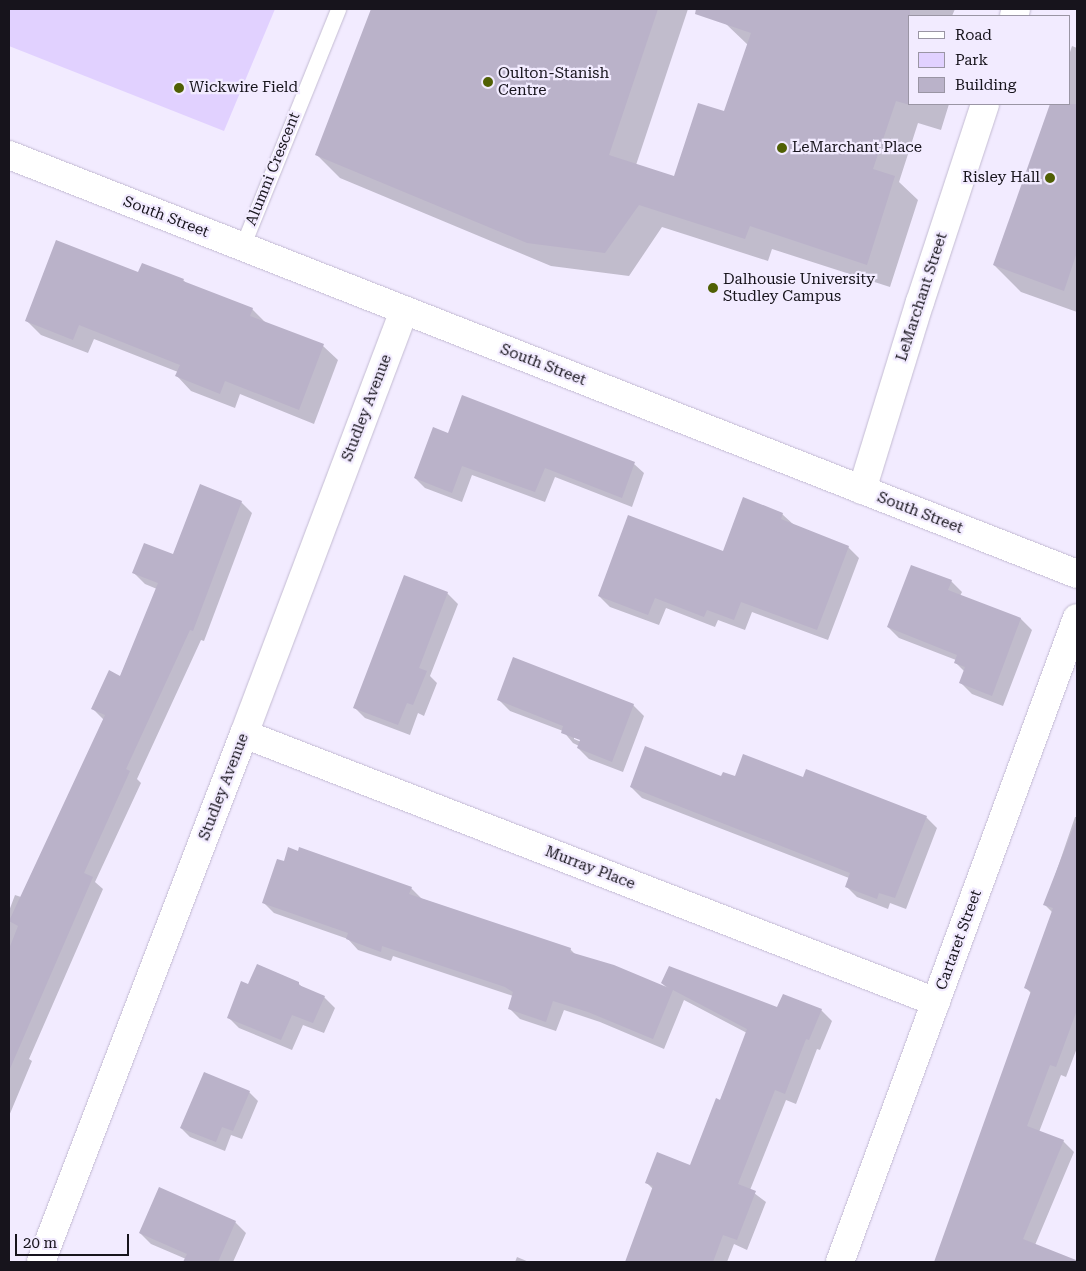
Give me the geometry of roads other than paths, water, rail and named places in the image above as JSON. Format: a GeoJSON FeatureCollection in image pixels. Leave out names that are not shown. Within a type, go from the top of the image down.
{"type":"FeatureCollection","features":[{"type":"Feature","properties":{"kind":"street","name":"LeMarchant Street"},"geometry":{"type":"LineString","coordinates":[[862,490],[920,302],[985,105]]}},
{"type":"Feature","properties":{"kind":"street","name":"South Street"},"geometry":{"type":"LineString","coordinates":[[9,155],[1077,574]]}},
{"type":"Feature","properties":{"kind":"street","name":"Studley Avenue"},"geometry":{"type":"LineString","coordinates":[[41,1262],[244,734],[404,310]]}},
{"type":"Feature","properties":{"kind":"street","name":"Cartaret Street"},"geometry":{"type":"LineString","coordinates":[[840,1262],[1077,618]]}},
{"type":"Feature","properties":{"kind":"street","name":"Murray Place"},"geometry":{"type":"LineString","coordinates":[[244,734],[936,1002]]}},
{"type":"Feature","properties":{"kind":"lane","name":"Alumni Crescent"},"geometry":{"type":"LineString","coordinates":[[242,247],[338,9]]}},
{"type":"Feature","properties":{"kind":"place","name":"Oulton-Stanish Centre"},"geometry":{"type":"Point","coordinates":[488,82]}},
{"type":"Feature","properties":{"kind":"place","name":"Wickwire Field"},"geometry":{"type":"Point","coordinates":[179,88]}},
{"type":"Feature","properties":{"kind":"place","name":"LeMarchant Place"},"geometry":{"type":"Point","coordinates":[782,148]}},
{"type":"Feature","properties":{"kind":"place","name":"Risley Hall"},"geometry":{"type":"Point","coordinates":[1050,178]}},
{"type":"Feature","properties":{"kind":"place","name":"Dalhousie University Studley Campus"},"geometry":{"type":"Point","coordinates":[713,288]}}]}
